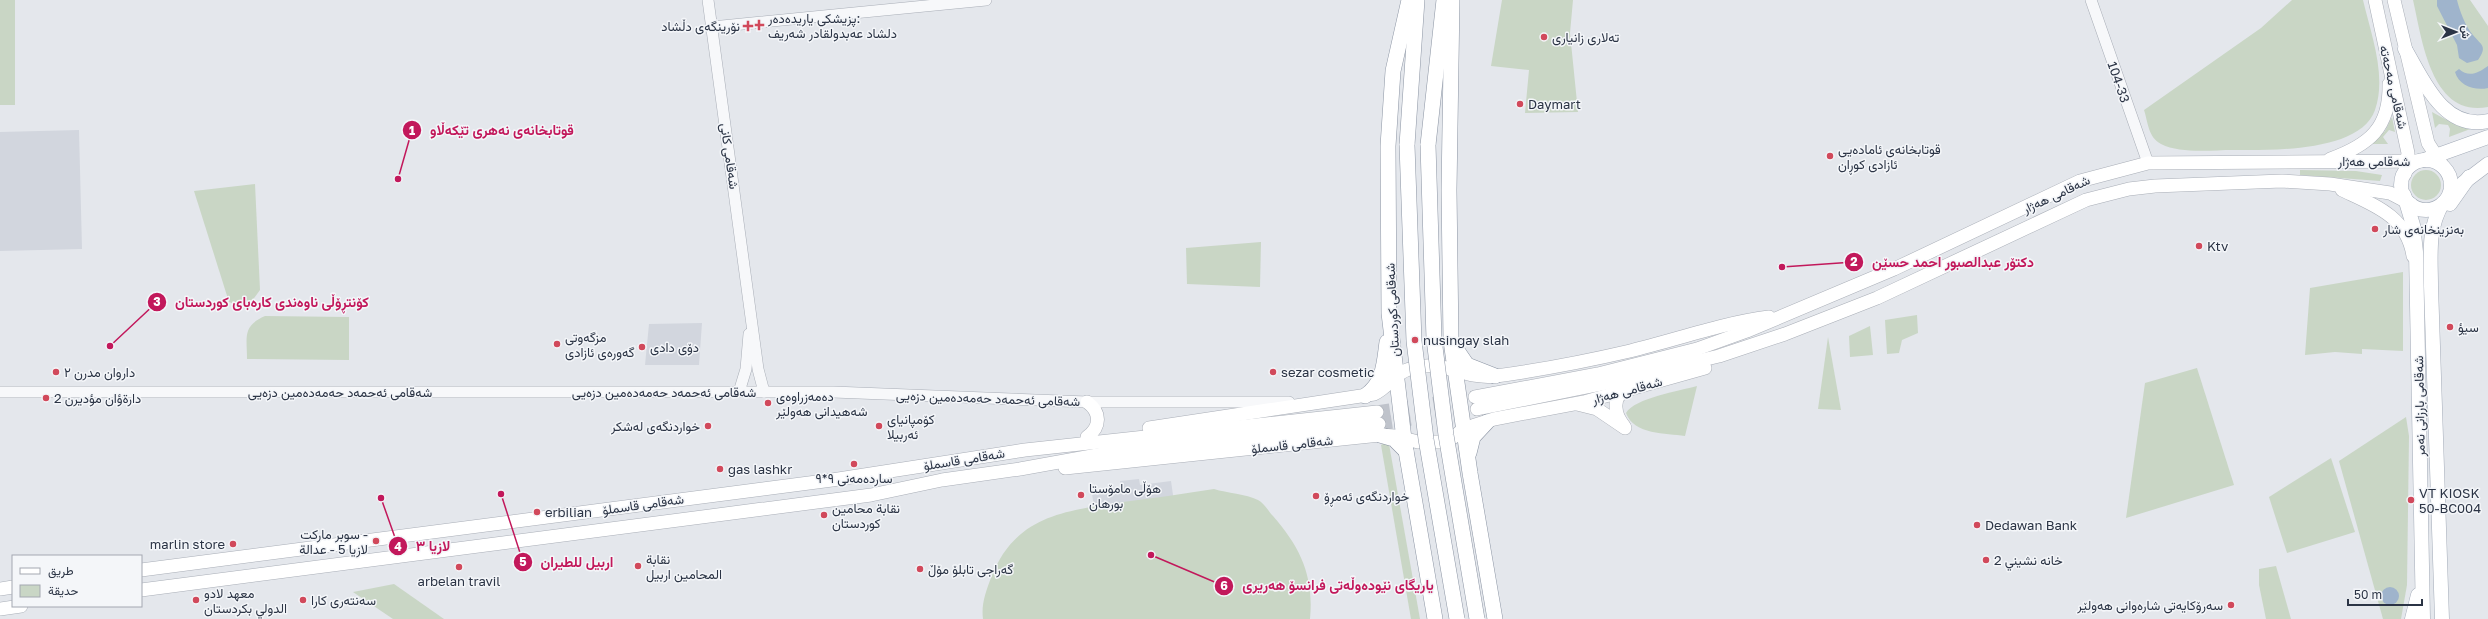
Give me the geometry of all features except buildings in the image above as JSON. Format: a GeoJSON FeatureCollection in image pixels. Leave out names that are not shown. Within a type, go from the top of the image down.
{"type":"FeatureCollection","features":[{"type":"Feature","properties":{"kind":"highway","name":"شەقامی کوردستان"},"geometry":{"type":"LineString","coordinates":[[1408,0],[1393,71],[1388,146],[1390,313],[1405,445],[1435,619]]}},
{"type":"Feature","properties":{"kind":"highway","name":"شەقامی کوردستان"},"geometry":{"type":"LineString","coordinates":[[1416,0],[1407,145],[1414,341],[1426,438],[1457,619]]}},
{"type":"Feature","properties":{"kind":"highway"},"geometry":{"type":"LineString","coordinates":[[1444,0],[1428,145],[1434,339],[1446,434],[1477,619]]}},
{"type":"Feature","properties":{"kind":"highway"},"geometry":{"type":"LineString","coordinates":[[1452,0],[1449,190],[1451,341],[1468,462],[1495,619]]}},
{"type":"Feature","properties":{"kind":"highway"},"geometry":{"type":"LineString","coordinates":[[1365,396],[1377,386],[1382,378],[1390,313]]}},
{"type":"Feature","properties":{"kind":"highway"},"geometry":{"type":"LineString","coordinates":[[1451,341],[1466,365],[1495,376]]}},
{"type":"Feature","properties":{"kind":"highway"},"geometry":{"type":"LineString","coordinates":[[1468,462],[1473,437],[1487,422]]}},
{"type":"Feature","properties":{"kind":"highway"},"geometry":{"type":"LineString","coordinates":[[1379,423],[1394,438],[1405,445]]}},
{"type":"Feature","properties":{"kind":"main road","name":"شەقامی مەحەتە"},"geometry":{"type":"LineString","coordinates":[[2375,0],[2411,165]]}},
{"type":"Feature","properties":{"kind":"main road","name":"شەقامی مەحەتە"},"geometry":{"type":"LineString","coordinates":[[2394,0],[2428,143],[2435,157],[2444,168]]}},
{"type":"Feature","properties":{"kind":"main road"},"geometry":{"type":"LineString","coordinates":[[2405,48],[2434,98],[2446,110],[2457,118],[2469,122],[2488,121]]}},
{"type":"Feature","properties":{"kind":"main road"},"geometry":{"type":"LineString","coordinates":[[2302,161],[2329,159],[2356,150],[2369,140],[2381,124],[2387,110],[2388,56]]}},
{"type":"Feature","properties":{"kind":"main road"},"geometry":{"type":"LineString","coordinates":[[2411,165],[2488,137]]}},
{"type":"Feature","properties":{"kind":"main road","name":"شەقامی هەژار"},"geometry":{"type":"LineString","coordinates":[[2407,200],[2386,192],[2330,184],[2282,181],[2155,186],[2129,189],[2086,200],[2017,231],[1877,298],[1785,334],[1719,356],[1602,384],[1476,403],[1697,349],[1747,331],[1894,269],[2010,216],[2080,180],[2148,164],[2302,161],[2411,165]]}},
{"type":"Feature","properties":{"kind":"main road"},"geometry":{"type":"LineString","coordinates":[[2411,165],[2434,162],[2444,168]]}},
{"type":"Feature","properties":{"kind":"main road","name":"شەقامی بارزانی نەمر"},"geometry":{"type":"LineString","coordinates":[[2407,200],[2426,210],[2437,208],[2469,178],[2488,164]]}},
{"type":"Feature","properties":{"kind":"main road","name":"شەقامی بارزانی نەمر"},"geometry":{"type":"LineString","coordinates":[[2411,165],[2402,184],[2413,226],[2416,277],[2423,619]]}},
{"type":"Feature","properties":{"kind":"main road","name":"شەقامی بارزانی نەمر"},"geometry":{"type":"LineString","coordinates":[[2442,619],[2431,286],[2431,236],[2435,217],[2446,200],[2451,182],[2444,168]]}},
{"type":"Feature","properties":{"kind":"main road"},"geometry":{"type":"LineString","coordinates":[[2431,286],[2440,232],[2447,211],[2453,198],[2469,178]]}},
{"type":"Feature","properties":{"kind":"main road"},"geometry":{"type":"LineString","coordinates":[[2330,184],[2380,206],[2398,222],[2410,244],[2416,277]]}},
{"type":"Feature","properties":{"kind":"main road"},"geometry":{"type":"LineString","coordinates":[[2010,216],[2017,231]]}},
{"type":"Feature","properties":{"kind":"main road","name":"شەقامی هەژار"},"geometry":{"type":"LineString","coordinates":[[1456,369],[1471,376],[1495,376],[1628,351],[1748,320],[1782,315]]}},
{"type":"Feature","properties":{"kind":"main road","name":"شەقامی هەژار"},"geometry":{"type":"LineString","coordinates":[[1463,429],[1487,422],[1574,404],[1734,360],[1785,334]]}},
{"type":"Feature","properties":{"kind":"main road","name":"شەقامی قاسملۆ"},"geometry":{"type":"LineString","coordinates":[[142,570],[832,480],[1025,450],[1087,437],[1365,396],[1381,391],[1396,375],[1411,368],[1429,365],[1456,369]]}},
{"type":"Feature","properties":{"kind":"main road"},"geometry":{"type":"LineString","coordinates":[[1574,404],[1596,410],[1625,428],[1619,419],[1616,407],[1617,398],[1624,391]]}},
{"type":"Feature","properties":{"kind":"main road"},"geometry":{"type":"LineString","coordinates":[[1087,402],[1095,410],[1098,422],[1096,428],[1087,437]]}},
{"type":"Feature","properties":{"kind":"main road","name":"شەقامی قاسملۆ"},"geometry":{"type":"LineString","coordinates":[[1025,450],[1379,423]]}},
{"type":"Feature","properties":{"kind":"main road","name":"شەقامی قاسملۆ"},"geometry":{"type":"LineString","coordinates":[[142,590],[865,496],[942,480],[1020,469],[1069,468],[1379,423]]}},
{"type":"Feature","properties":{"kind":"main road"},"geometry":{"type":"LineString","coordinates":[[1405,445],[1418,442],[1439,442],[1454,437],[1463,429]]}},
{"type":"Feature","properties":{"kind":"main road"},"geometry":{"type":"LineString","coordinates":[[666,501],[669,521]]}},
{"type":"Feature","properties":{"kind":"main road"},"geometry":{"type":"LineString","coordinates":[[2412,619],[2422,578]]}},
{"type":"Feature","properties":{"kind":"main road"},"geometry":{"type":"LineString","coordinates":[[0,589],[12,587]]}},
{"type":"Feature","properties":{"kind":"main road"},"geometry":{"type":"LineString","coordinates":[[2441,597],[2448,619]]}},
{"type":"Feature","properties":{"kind":"main road"},"geometry":{"type":"LineString","coordinates":[[0,609],[14,607]]}},
{"type":"Feature","properties":{"kind":"street","name":"شەقامی کانی"},"geometry":{"type":"LineString","coordinates":[[708,0],[758,369],[764,392]]}},
{"type":"Feature","properties":{"kind":"street"},"geometry":{"type":"LineString","coordinates":[[712,27],[986,0]]}},
{"type":"Feature","properties":{"kind":"street","name":"104-33"},"geometry":{"type":"LineString","coordinates":[[2091,0],[2148,164]]}},
{"type":"Feature","properties":{"kind":"street","name":"شەقامی کانی"},"geometry":{"type":"LineString","coordinates":[[739,392],[746,369],[751,311]]}},
{"type":"Feature","properties":{"kind":"street","name":"شەقامی ئەحمەد حەمەدەمین دزەیی"},"geometry":{"type":"LineString","coordinates":[[0,392],[833,392],[1087,402],[1327,402]]}},
{"type":"Feature","properties":{"kind":"shaded area"},"geometry":{"type":"Polygon","coordinates":[[[79,130],[82,249],[0,251],[0,132],[79,130]]]}},
{"type":"Feature","properties":{"kind":"shaded area"},"geometry":{"type":"Polygon","coordinates":[[[702,323],[699,365],[645,365],[649,324],[702,323]]]}},
{"type":"Feature","properties":{"kind":"shaded area"},"geometry":{"type":"Polygon","coordinates":[[[1139,479],[1140,485],[1171,481],[1174,502],[1095,512],[1092,494],[1096,491],[1121,487],[1120,481],[1139,479]]]}},
{"type":"Feature","properties":{"kind":"green space"},"geometry":{"type":"Polygon","coordinates":[[[0,0],[15,0],[15,105],[0,105],[0,0]]]}},
{"type":"Feature","properties":{"kind":"green space"},"geometry":{"type":"Polygon","coordinates":[[[1502,0],[1573,0],[1570,33],[1578,112],[1525,113],[1529,70],[1491,66],[1502,0]]]}},
{"type":"Feature","properties":{"kind":"green space"},"geometry":{"type":"Polygon","coordinates":[[[2292,0],[2363,0],[2379,69],[2378,97],[2375,110],[2366,124],[2352,134],[2333,142],[2290,149],[2187,150],[2169,147],[2157,141],[2149,129],[2144,110],[2261,28],[2292,0]]]}},
{"type":"Feature","properties":{"kind":"green space"},"geometry":{"type":"Polygon","coordinates":[[[2413,0],[2470,0],[2488,26],[2488,107],[2469,107],[2454,100],[2442,88],[2432,72],[2426,54],[2420,35],[2413,0]]]}},
{"type":"Feature","properties":{"kind":"green space"},"geometry":{"type":"Polygon","coordinates":[[[2432,112],[2458,126],[2473,128],[2449,137],[2450,129],[2448,125],[2439,124],[2435,128],[2432,112]]]}},
{"type":"Feature","properties":{"kind":"green space"},"geometry":{"type":"Polygon","coordinates":[[[2392,117],[2395,132],[2389,130],[2383,137],[2388,144],[2371,144],[2385,131],[2392,117]]]}},
{"type":"Feature","properties":{"kind":"green space"},"geometry":{"type":"Polygon","coordinates":[[[2300,170],[2356,171],[2382,175],[2380,181],[2300,175],[2300,170]]]}},
{"type":"Feature","properties":{"kind":"green space"},"geometry":{"type":"Polygon","coordinates":[[[2426,170],[2432,171],[2440,179],[2440,191],[2432,199],[2426,200],[2420,199],[2412,191],[2411,185],[2412,179],[2420,171],[2426,170]]]}},
{"type":"Feature","properties":{"kind":"green space"},"geometry":{"type":"Polygon","coordinates":[[[255,184],[260,290],[246,309],[229,302],[194,191],[255,184]]]}},
{"type":"Feature","properties":{"kind":"green space"},"geometry":{"type":"Polygon","coordinates":[[[1261,242],[1260,287],[1187,284],[1186,248],[1261,242]]]}},
{"type":"Feature","properties":{"kind":"green space"},"geometry":{"type":"Polygon","coordinates":[[[2403,272],[2403,351],[2362,349],[2362,354],[2335,352],[2305,355],[2310,288],[2403,272]]]}},
{"type":"Feature","properties":{"kind":"green space"},"geometry":{"type":"Polygon","coordinates":[[[1917,315],[1918,333],[1902,340],[1899,353],[1887,354],[1885,320],[1917,315]]]}},
{"type":"Feature","properties":{"kind":"green space"},"geometry":{"type":"Polygon","coordinates":[[[265,316],[349,317],[349,360],[247,359],[247,333],[249,328],[252,324],[265,316]]]}},
{"type":"Feature","properties":{"kind":"green space"},"geometry":{"type":"Polygon","coordinates":[[[1870,326],[1873,355],[1850,357],[1849,336],[1870,326]]]}},
{"type":"Feature","properties":{"kind":"green space"},"geometry":{"type":"Polygon","coordinates":[[[1828,337],[1841,410],[1818,409],[1828,337]]]}},
{"type":"Feature","properties":{"kind":"green space"},"geometry":{"type":"Polygon","coordinates":[[[2197,368],[2234,485],[2126,518],[2145,383],[2197,368]]]}},
{"type":"Feature","properties":{"kind":"green space"},"geometry":{"type":"Polygon","coordinates":[[[1697,386],[1685,436],[1651,432],[1643,429],[1630,420],[1626,413],[1638,403],[1648,399],[1697,386]]]}},
{"type":"Feature","properties":{"kind":"green space"},"geometry":{"type":"Polygon","coordinates":[[[2406,417],[2409,436],[2407,585],[2401,619],[2383,619],[2339,461],[2406,417]]]}},
{"type":"Feature","properties":{"kind":"green space"},"geometry":{"type":"Polygon","coordinates":[[[1385,443],[1389,444],[1420,619],[1411,619],[1381,445],[1385,443]]]}},
{"type":"Feature","properties":{"kind":"green space"},"geometry":{"type":"Polygon","coordinates":[[[2331,458],[2355,532],[2287,553],[2269,497],[2331,458]]]}},
{"type":"Feature","properties":{"kind":"green space"},"geometry":{"type":"Polygon","coordinates":[[[1214,489],[1248,496],[1260,501],[1283,528],[1304,564],[1310,590],[1310,619],[983,619],[983,603],[991,578],[1001,557],[1014,541],[1028,529],[1044,520],[1062,513],[1123,502],[1214,489]]]}},
{"type":"Feature","properties":{"kind":"green space"},"geometry":{"type":"Polygon","coordinates":[[[2276,566],[2291,619],[2266,619],[2259,585],[2259,569],[2276,566]]]}},
{"type":"Feature","properties":{"kind":"green space"},"geometry":{"type":"Polygon","coordinates":[[[394,584],[444,619],[393,619],[353,592],[394,584]]]}},
{"type":"Feature","properties":{"kind":"water"},"geometry":{"type":"Polygon","coordinates":[[[2437,0],[2457,0],[2470,32],[2482,46],[2483,52],[2478,60],[2467,63],[2459,58],[2457,45],[2437,6],[2437,0]]]}},
{"type":"Feature","properties":{"kind":"water"},"geometry":{"type":"Polygon","coordinates":[[[2488,66],[2488,88],[2483,89],[2473,88],[2464,84],[2457,77],[2455,72],[2459,69],[2466,73],[2474,74],[2488,66]]]}},
{"type":"Feature","properties":{"kind":"water"},"geometry":{"type":"Polygon","coordinates":[[[2386,587],[2394,587],[2399,592],[2397,603],[2394,605],[2386,605],[2381,600],[2381,592],[2386,587]]]}},
{"type":"Feature","properties":{"kind":"tunnel"},"geometry":{"type":"LineString","coordinates":[[1377,412],[1475,397]]}},
{"type":"Feature","properties":{"kind":"tunnel"},"geometry":{"type":"LineString","coordinates":[[1379,424],[1477,409]]}},
{"type":"Feature","properties":{"kind":"place","name":"پزیشکی یاریدەدەر: دلشاد عەبدولقادر شەریف"},"geometry":{"type":"Point","coordinates":[759,25]}},
{"type":"Feature","properties":{"kind":"place","name":"نۆرینگەی دڵشاد"},"geometry":{"type":"Point","coordinates":[748,26]}},
{"type":"Feature","properties":{"kind":"place","name":"تەلاری زانیاری"},"geometry":{"type":"Point","coordinates":[1544,37]}},
{"type":"Feature","properties":{"kind":"place","name":"Daymart"},"geometry":{"type":"Point","coordinates":[1520,104]}},
{"type":"Feature","properties":{"kind":"place","name":"قوتابخانەی ئامادەیی ئازادی کوڕان"},"geometry":{"type":"Point","coordinates":[1830,156]}},
{"type":"Feature","properties":{"kind":"place","name":"قوتابخانه‌ی نه‌هری تێكه‌ڵاو"},"geometry":{"type":"Point","coordinates":[398,179]}},
{"type":"Feature","properties":{"kind":"place","name":"بەنزینخانەی شار"},"geometry":{"type":"Point","coordinates":[2375,229]}},
{"type":"Feature","properties":{"kind":"place","name":"Ktv"},"geometry":{"type":"Point","coordinates":[2199,246]}},
{"type":"Feature","properties":{"kind":"place","name":"دکتۆر عبدالصبور احمد حسێن"},"geometry":{"type":"Point","coordinates":[1782,267]}},
{"type":"Feature","properties":{"kind":"place","name":"سيؤ"},"geometry":{"type":"Point","coordinates":[2450,327]}},
{"type":"Feature","properties":{"kind":"place","name":"nusingay slah"},"geometry":{"type":"Point","coordinates":[1415,340]}},
{"type":"Feature","properties":{"kind":"place","name":"مزگەوتی گەورەی ئازادی"},"geometry":{"type":"Point","coordinates":[557,344]}},
{"type":"Feature","properties":{"kind":"place","name":"کۆنتڕۆڵی ناوەندی کارەبای کوردستان"},"geometry":{"type":"Point","coordinates":[110,346]}},
{"type":"Feature","properties":{"kind":"place","name":"دۆى دادى"},"geometry":{"type":"Point","coordinates":[642,347]}},
{"type":"Feature","properties":{"kind":"place","name":"داروان مدرن ٢"},"geometry":{"type":"Point","coordinates":[56,372]}},
{"type":"Feature","properties":{"kind":"place","name":"sezar cosmetic"},"geometry":{"type":"Point","coordinates":[1273,372]}},
{"type":"Feature","properties":{"kind":"place","name":"دارةؤان مؤديرن 2"},"geometry":{"type":"Point","coordinates":[46,398]}},
{"type":"Feature","properties":{"kind":"place","name":"دەمەزراوەی شەهیدانی هەولێر"},"geometry":{"type":"Point","coordinates":[768,403]}},
{"type":"Feature","properties":{"kind":"place","name":"خواردنگەی لەشکر"},"geometry":{"type":"Point","coordinates":[708,426]}},
{"type":"Feature","properties":{"kind":"place","name":"کۆمپانیای ئەربیلا"},"geometry":{"type":"Point","coordinates":[879,426]}},
{"type":"Feature","properties":{"kind":"place","name":"ساردەمەنی ٩*٩"},"geometry":{"type":"Point","coordinates":[854,464]}},
{"type":"Feature","properties":{"kind":"place","name":"gas lashkr"},"geometry":{"type":"Point","coordinates":[720,469]}},
{"type":"Feature","properties":{"kind":"place","name":"اربيل للطيران"},"geometry":{"type":"Point","coordinates":[501,494]}},
{"type":"Feature","properties":{"kind":"place","name":"هۆڵی مامۆستا بورهان"},"geometry":{"type":"Point","coordinates":[1081,495]}},
{"type":"Feature","properties":{"kind":"place","name":"خواردنگەی ئەمڕۆ"},"geometry":{"type":"Point","coordinates":[1316,496]}},
{"type":"Feature","properties":{"kind":"place","name":"لازیا ٣"},"geometry":{"type":"Point","coordinates":[381,498]}},
{"type":"Feature","properties":{"kind":"place","name":"VT KIOSK 50-BC004"},"geometry":{"type":"Point","coordinates":[2411,500]}},
{"type":"Feature","properties":{"kind":"place","name":"erbilian"},"geometry":{"type":"Point","coordinates":[537,512]}},
{"type":"Feature","properties":{"kind":"place","name":"نقابة محامين كوردستان"},"geometry":{"type":"Point","coordinates":[824,515]}},
{"type":"Feature","properties":{"kind":"place","name":"Dedawan Bank"},"geometry":{"type":"Point","coordinates":[1977,525]}},
{"type":"Feature","properties":{"kind":"place","name":"سوبر ماركت - لازيا 5 - عدالة"},"geometry":{"type":"Point","coordinates":[376,541]}},
{"type":"Feature","properties":{"kind":"place","name":"marlin store"},"geometry":{"type":"Point","coordinates":[233,544]}},
{"type":"Feature","properties":{"kind":"place","name":"یاریگای نێودەوڵەتی فرانسۆ هەریری"},"geometry":{"type":"Point","coordinates":[1151,555]}},
{"type":"Feature","properties":{"kind":"place","name":"خانه نشيني 2"},"geometry":{"type":"Point","coordinates":[1986,560]}},
{"type":"Feature","properties":{"kind":"place","name":"نقابة المحامين اربيل"},"geometry":{"type":"Point","coordinates":[638,566]}},
{"type":"Feature","properties":{"kind":"place","name":"arbelan travil"},"geometry":{"type":"Point","coordinates":[459,567]}},
{"type":"Feature","properties":{"kind":"place","name":"گەراجی تابلۆ مۆڵ"},"geometry":{"type":"Point","coordinates":[920,569]}},
{"type":"Feature","properties":{"kind":"place","name":"معهد لادو الدولي بكردستان"},"geometry":{"type":"Point","coordinates":[196,600]}},
{"type":"Feature","properties":{"kind":"place","name":"سەنتەری کارا"},"geometry":{"type":"Point","coordinates":[303,600]}},
{"type":"Feature","properties":{"kind":"place","name":"سەرۆکایەتی شارەوانی هەولێر"},"geometry":{"type":"Point","coordinates":[2231,605]}}]}
